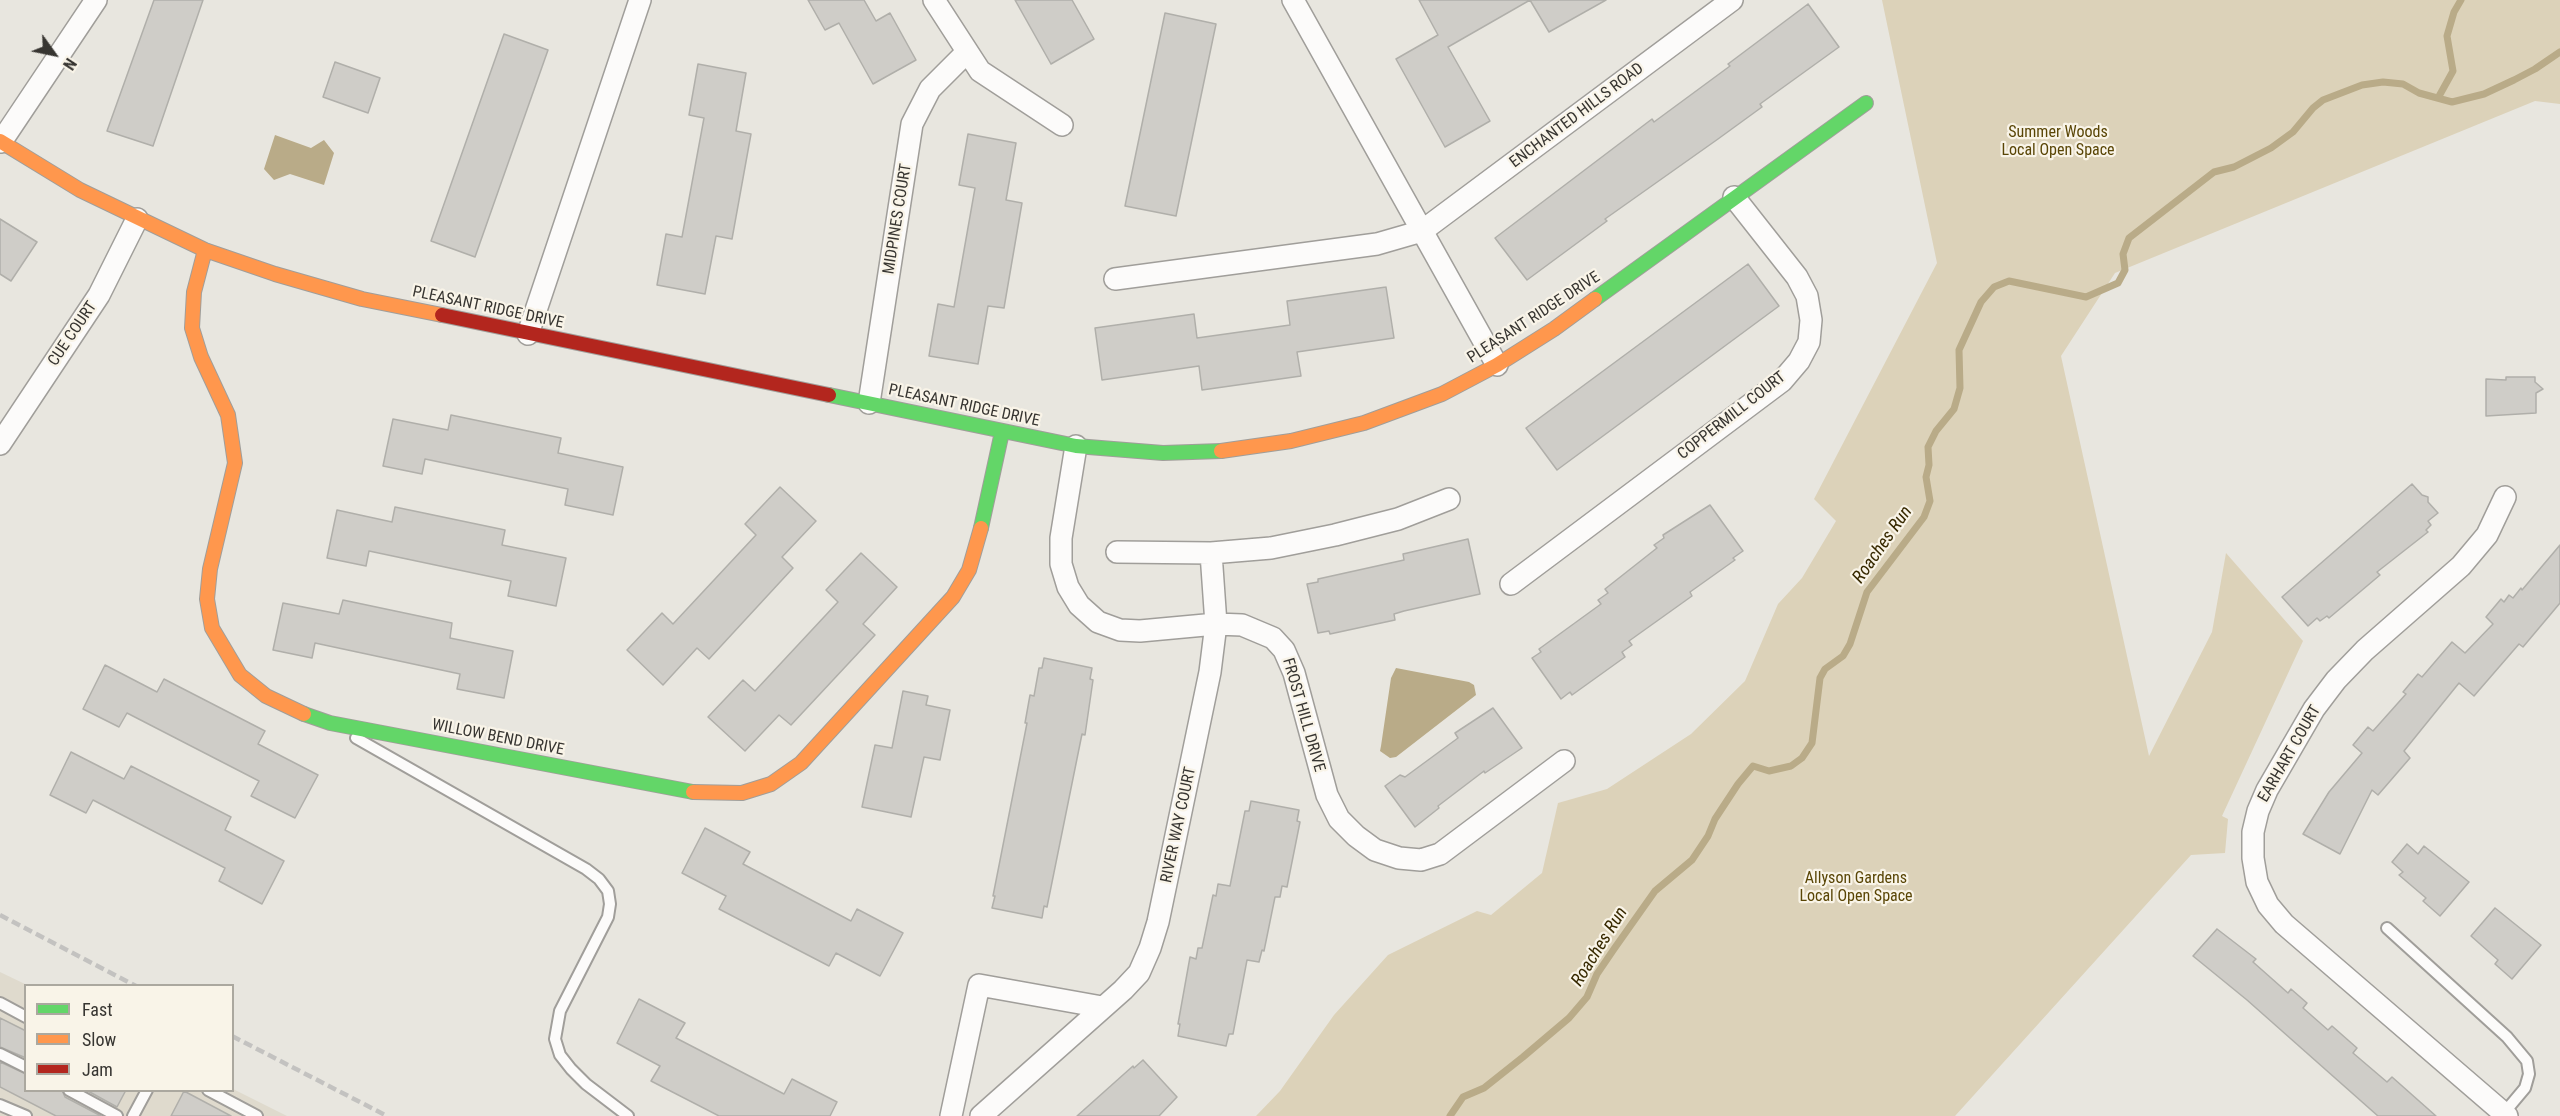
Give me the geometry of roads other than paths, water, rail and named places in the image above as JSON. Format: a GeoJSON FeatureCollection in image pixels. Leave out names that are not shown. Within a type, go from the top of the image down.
{"type":"FeatureCollection","features":[{"type":"Feature","properties":{"kind":"street"},"geometry":{"type":"LineString","coordinates":[[0,142],[96,0]]}},
{"type":"Feature","properties":{"kind":"street"},"geometry":{"type":"LineString","coordinates":[[528,334],[640,0]]}},
{"type":"Feature","properties":{"kind":"street"},"geometry":{"type":"LineString","coordinates":[[934,0],[966,53],[980,71],[1062,125]]}},
{"type":"Feature","properties":{"kind":"street"},"geometry":{"type":"LineString","coordinates":[[1293,0],[1497,366]]}},
{"type":"Feature","properties":{"kind":"street","name":"ENCHANTED HILLS ROAD"},"geometry":{"type":"LineString","coordinates":[[1115,279],[1377,244],[1422,231],[1732,0]]}},
{"type":"Feature","properties":{"kind":"street","name":"MIDPINES COURT"},"geometry":{"type":"LineString","coordinates":[[869,403],[912,124],[930,88],[966,53]]}},
{"type":"Feature","properties":{"kind":"street","name":"PLEASANT RIDGE DRIVE"},"geometry":{"type":"LineString","coordinates":[[0,142],[80,190],[205,250],[275,274],[362,298],[1002,432],[1076,446],[1163,453],[1235,450],[1291,441],[1364,423],[1442,394],[1497,366],[1554,328],[1866,103]]}},
{"type":"Feature","properties":{"kind":"street","name":"COPPERMILL COURT"},"geometry":{"type":"LineString","coordinates":[[1512,584],[1782,381],[1799,362],[1809,342],[1811,320],[1808,296],[1797,277],[1734,197]]}},
{"type":"Feature","properties":{"kind":"street","name":"CUE COURT"},"geometry":{"type":"LineString","coordinates":[[0,444],[99,295],[137,219]]}},
{"type":"Feature","properties":{"kind":"street","name":"WILLOW BEND DRIVE"},"geometry":{"type":"LineString","coordinates":[[205,250],[194,292],[192,328],[201,357],[228,415],[236,463],[210,569],[207,599],[213,628],[226,655],[240,675],[266,696],[297,712],[330,723],[703,794],[741,793],[771,784],[801,763],[953,597],[969,570],[978,543],[1002,432]]}},
{"type":"Feature","properties":{"kind":"street","name":"FROST HILL DRIVE"},"geometry":{"type":"LineString","coordinates":[[1076,446],[1061,538],[1061,564],[1068,587],[1079,605],[1098,622],[1120,630],[1140,631],[1216,624],[1242,625],[1273,638],[1284,650],[1293,673],[1327,795],[1339,819],[1375,850],[1399,858],[1421,860],[1440,854],[1564,761]]}},
{"type":"Feature","properties":{"kind":"street","name":"EARHART COURT"},"geometry":{"type":"LineString","coordinates":[[2505,498],[2487,535],[2461,566],[2365,650],[2336,680],[2314,709],[2267,790],[2258,811],[2253,832],[2253,858],[2257,882],[2268,905],[2284,924],[2505,1115]]}},
{"type":"Feature","properties":{"kind":"street"},"geometry":{"type":"LineString","coordinates":[[1117,552],[1211,553],[1271,548],[1335,536],[1398,519],[1449,499]]}},
{"type":"Feature","properties":{"kind":"street","name":"RIVER WAY COURT"},"geometry":{"type":"LineString","coordinates":[[981,1116],[1123,990],[1138,973],[1150,948],[1158,922],[1202,716],[1216,624],[1211,553]]}},
{"type":"Feature","properties":{"kind":"street"},"geometry":{"type":"LineString","coordinates":[[951,1116],[979,985],[1102,1007]]}},
{"type":"Feature","properties":{"kind":"lane"},"geometry":{"type":"LineString","coordinates":[[330,723],[586,868],[599,879],[608,891],[610,903],[608,917],[560,1011],[555,1039],[560,1055],[571,1069],[586,1084],[628,1116]]}},
{"type":"Feature","properties":{"kind":"lane"},"geometry":{"type":"LineString","coordinates":[[2387,928],[2507,1037],[2526,1061],[2529,1074],[2525,1088],[2505,1115]]}},
{"type":"Feature","properties":{"kind":"lane"},"geometry":{"type":"LineString","coordinates":[[0,1003],[24,1016]]}},
{"type":"Feature","properties":{"kind":"lane"},"geometry":{"type":"LineString","coordinates":[[0,1054],[24,1066]]}},
{"type":"Feature","properties":{"kind":"lane"},"geometry":{"type":"LineString","coordinates":[[73,1092],[117,1116]]}},
{"type":"Feature","properties":{"kind":"lane"},"geometry":{"type":"LineString","coordinates":[[133,1116],[146,1092]]}},
{"type":"Feature","properties":{"kind":"lane"},"geometry":{"type":"LineString","coordinates":[[211,1092],[256,1116]]}},
{"type":"Feature","properties":{"kind":"lane"},"geometry":{"type":"LineString","coordinates":[[0,1105],[26,1116]]}},
{"type":"Feature","properties":{"kind":"waterway"},"geometry":{"type":"LineString","coordinates":[[2438,98],[2453,71],[2447,36],[2454,12],[2461,0]]}},
{"type":"Feature","properties":{"kind":"waterway","name":"Roaches Run"},"geometry":{"type":"LineString","coordinates":[[1450,1116],[1463,1097],[1484,1088],[1569,1018],[1587,997],[1597,974],[1655,891],[1692,860],[1708,836],[1715,819],[1753,766],[1769,771],[1791,766],[1802,758],[1812,743],[1820,678],[1825,669],[1843,656],[1850,644],[1867,592],[1924,517],[1930,501],[1926,477],[1929,465],[1928,447],[1936,431],[1954,409],[1960,388],[1959,350],[1981,302],[1994,287],[2009,281],[2086,297],[2118,283],[2125,270],[2123,254],[2129,238],[2214,172],[2234,167],[2271,148],[2293,132],[2313,108],[2323,100],[2362,85],[2383,82],[2403,84],[2419,93],[2452,102],[2484,94],[2535,69],[2560,52]]}},
{"type":"Feature","properties":{"kind":"railway"},"geometry":{"type":"LineString","coordinates":[[0,915],[132,984]]}},
{"type":"Feature","properties":{"kind":"railway"},"geometry":{"type":"LineString","coordinates":[[234,1037],[387,1116]]}},
{"type":"Feature","properties":{"kind":"park label","name":"Summer Woods Local Open Space"},"geometry":{"type":"Point","coordinates":[2058,142]}},
{"type":"Feature","properties":{"kind":"park label","name":"Allyson Gardens Local Open Space"},"geometry":{"type":"Point","coordinates":[1856,888]}}]}
